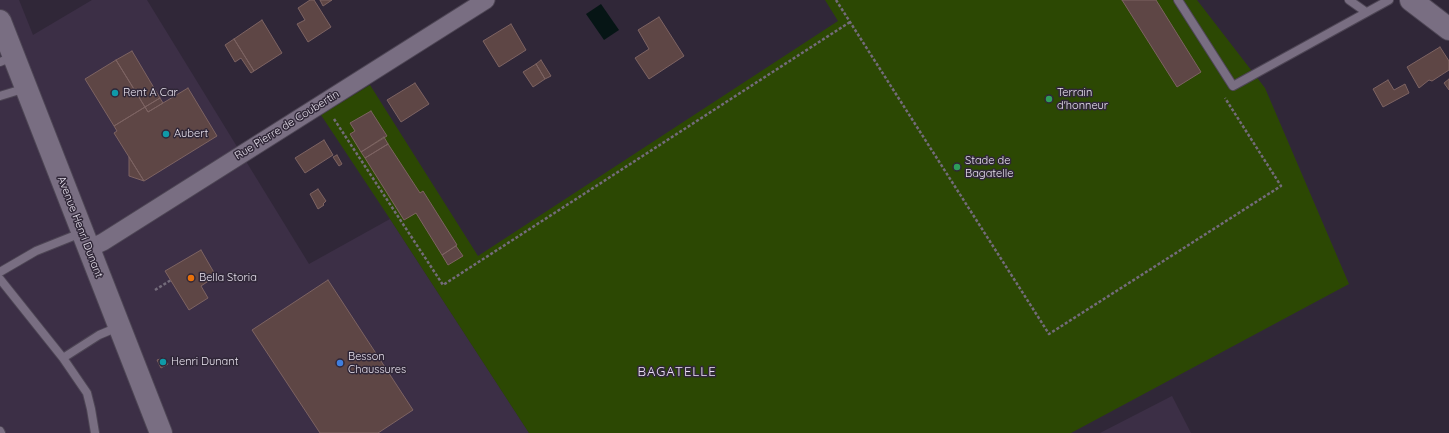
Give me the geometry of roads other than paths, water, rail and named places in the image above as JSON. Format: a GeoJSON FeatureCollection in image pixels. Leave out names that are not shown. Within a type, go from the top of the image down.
{"type":"FeatureCollection","features":[{"type":"Feature","properties":{"kind":"main road"},"geometry":{"type":"LineString","coordinates":[[1411,0],[1449,29]]}},
{"type":"Feature","properties":{"kind":"main road","name":"Avenue Henri Dunant"},"geometry":{"type":"LineString","coordinates":[[0,21],[7,59],[26,88],[161,433]]}},
{"type":"Feature","properties":{"kind":"street","name":"Rue Pierre de Coubertin"},"geometry":{"type":"LineString","coordinates":[[85,241],[103,242],[486,0]]}},
{"type":"Feature","properties":{"kind":"lane"},"geometry":{"type":"LineString","coordinates":[[1178,0],[1233,86],[1389,0]]}},
{"type":"Feature","properties":{"kind":"lane"},"geometry":{"type":"LineString","coordinates":[[1349,0],[1366,12]]}},
{"type":"Feature","properties":{"kind":"lane"},"geometry":{"type":"LineString","coordinates":[[0,96],[26,88]]}},
{"type":"Feature","properties":{"kind":"lane"},"geometry":{"type":"LineString","coordinates":[[0,272],[36,251],[85,241]]}},
{"type":"Feature","properties":{"kind":"lane"},"geometry":{"type":"LineString","coordinates":[[0,279],[63,358],[87,393],[96,433]]}},
{"type":"Feature","properties":{"kind":"lane"},"geometry":{"type":"LineString","coordinates":[[63,358],[99,335],[119,326]]}},
{"type":"Feature","properties":{"kind":"place","name":"Rent A Car"},"geometry":{"type":"Point","coordinates":[115,93]}},
{"type":"Feature","properties":{"kind":"place","name":"Terrain d'honneur"},"geometry":{"type":"Point","coordinates":[1049,99]}},
{"type":"Feature","properties":{"kind":"place","name":"Aubert"},"geometry":{"type":"Point","coordinates":[166,134]}},
{"type":"Feature","properties":{"kind":"place","name":"Stade de Bagatelle"},"geometry":{"type":"Point","coordinates":[957,167]}},
{"type":"Feature","properties":{"kind":"place","name":"Bella Storia"},"geometry":{"type":"Point","coordinates":[191,278]}},
{"type":"Feature","properties":{"kind":"place","name":"Henri Dunant"},"geometry":{"type":"Point","coordinates":[163,362]}},
{"type":"Feature","properties":{"kind":"place","name":"Besson Chaussures"},"geometry":{"type":"Point","coordinates":[340,363]}},
{"type":"Feature","properties":{"kind":"district","name":"BAGATELLE"},"geometry":{"type":"Point","coordinates":[677,372]}}]}
